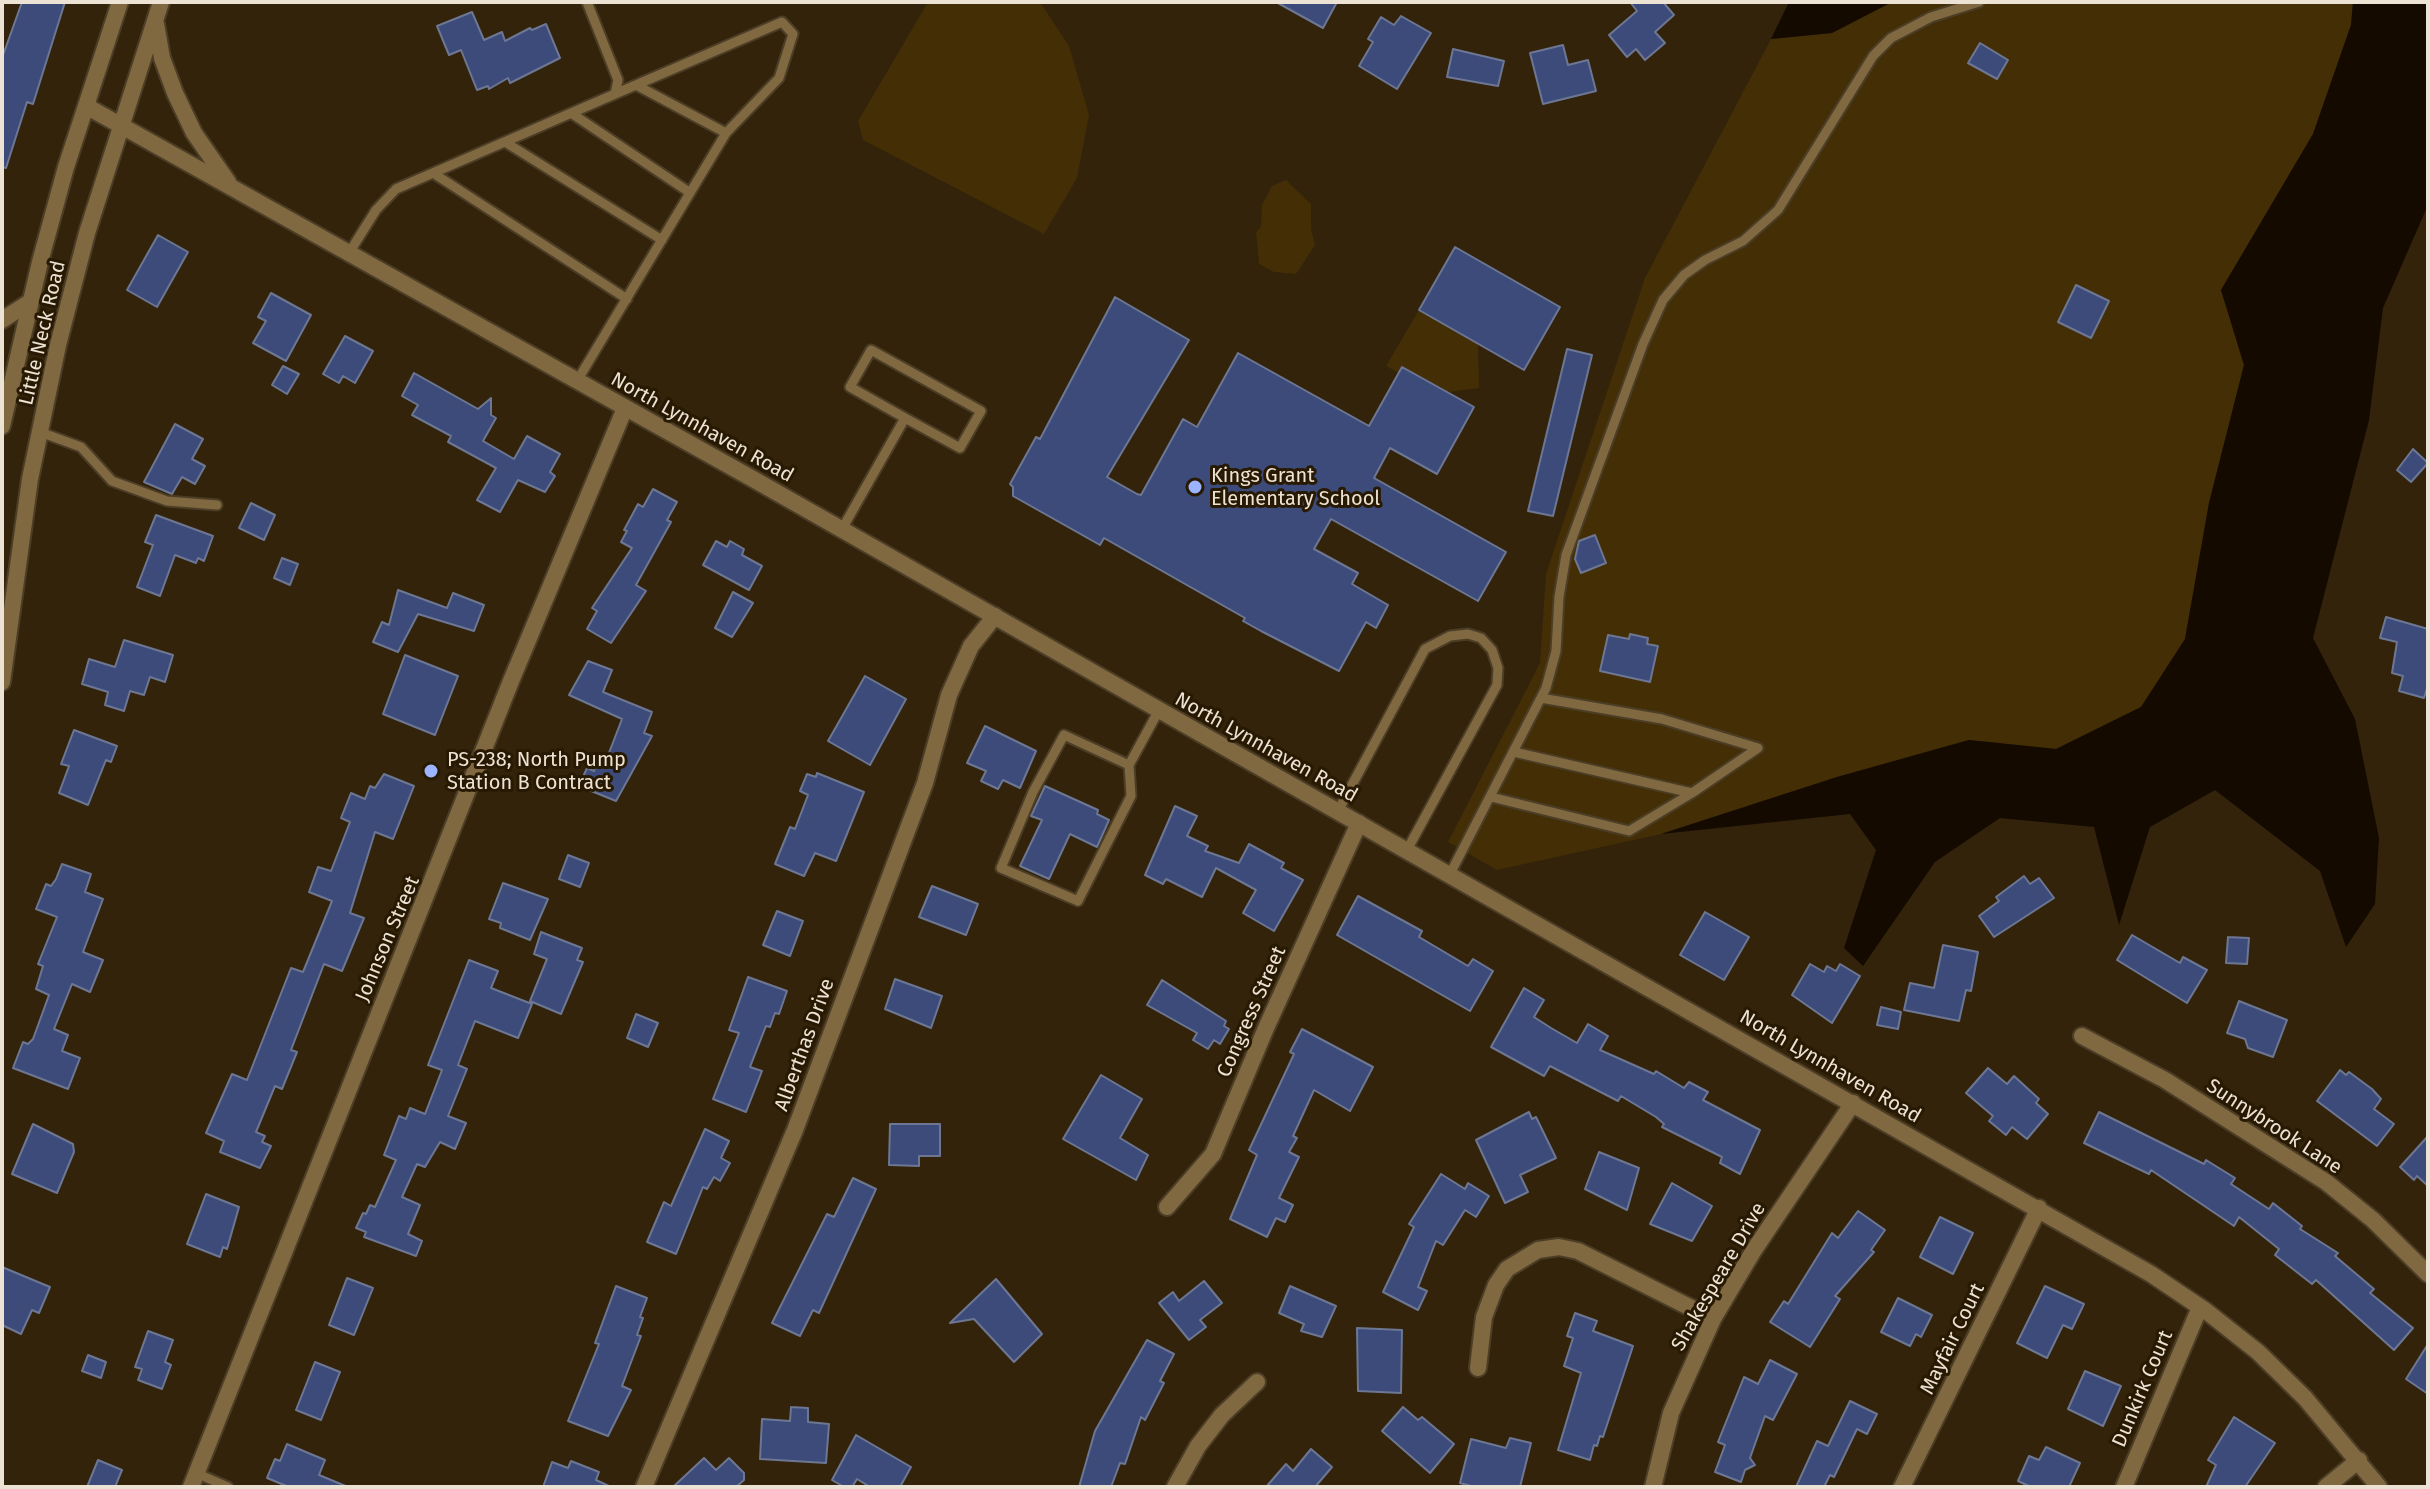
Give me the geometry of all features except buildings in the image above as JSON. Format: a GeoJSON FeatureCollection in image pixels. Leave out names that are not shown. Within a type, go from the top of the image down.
{"type":"FeatureCollection","features":[{"type":"Feature","properties":{"kind":"street","name":"Little Neck Road"},"geometry":{"type":"LineString","coordinates":[[3,419],[30,302],[86,106],[120,2]]}},
{"type":"Feature","properties":{"kind":"street","name":"Little Neck Road"},"geometry":{"type":"LineString","coordinates":[[2,682],[40,432],[84,247],[161,2]]}},
{"type":"Feature","properties":{"kind":"street"},"geometry":{"type":"LineString","coordinates":[[155,21],[162,58],[175,93],[194,133],[231,187]]}},
{"type":"Feature","properties":{"kind":"street","name":"North Lynnhaven Road"},"geometry":{"type":"LineString","coordinates":[[86,106],[842,529],[2039,1208],[2200,1307],[2258,1352],[2296,1389],[2379,1487]]}},
{"type":"Feature","properties":{"kind":"street"},"geometry":{"type":"LineString","coordinates":[[2,320],[30,302]]}},
{"type":"Feature","properties":{"kind":"street","name":"Johnson Street"},"geometry":{"type":"LineString","coordinates":[[193,1480],[511,681],[625,408]]}},
{"type":"Feature","properties":{"kind":"street","name":"Alberthas Drive"},"geometry":{"type":"LineString","coordinates":[[644,1487],[795,1130],[925,783],[949,695],[971,646],[995,616]]}},
{"type":"Feature","properties":{"kind":"street","name":"Congress Street"},"geometry":{"type":"LineString","coordinates":[[1167,1207],[1213,1154],[1359,823]]}},
{"type":"Feature","properties":{"kind":"street","name":"Sunnybrook Lane"},"geometry":{"type":"LineString","coordinates":[[2082,1036],[2165,1080],[2326,1182],[2373,1220],[2428,1274]]}},
{"type":"Feature","properties":{"kind":"street","name":"Shakespeare Drive"},"geometry":{"type":"LineString","coordinates":[[1653,1487],[1675,1402],[1713,1319],[1754,1250],[1853,1103]]}},
{"type":"Feature","properties":{"kind":"street","name":"Mayfair Court"},"geometry":{"type":"LineString","coordinates":[[1902,1487],[2039,1208]]}},
{"type":"Feature","properties":{"kind":"street"},"geometry":{"type":"LineString","coordinates":[[1478,1368],[1484,1317],[1496,1285],[1521,1257],[1538,1250],[1559,1247],[1578,1251],[1713,1319]]}},
{"type":"Feature","properties":{"kind":"street","name":"Dunkirk Court"},"geometry":{"type":"LineString","coordinates":[[2124,1487],[2200,1307]]}},
{"type":"Feature","properties":{"kind":"street"},"geometry":{"type":"LineString","coordinates":[[1175,1487],[1206,1435],[1257,1382]]}},
{"type":"Feature","properties":{"kind":"street"},"geometry":{"type":"LineString","coordinates":[[2326,1487],[2359,1460]]}},
{"type":"Feature","properties":{"kind":"lane"},"geometry":{"type":"LineString","coordinates":[[587,2],[618,80],[615,94]]}},
{"type":"Feature","properties":{"kind":"lane"},"geometry":{"type":"LineString","coordinates":[[1450,874],[1541,698],[1556,651],[1559,597],[1566,555],[1643,344],[1663,300],[1684,275],[1743,241],[1778,210],[1873,56],[1891,38],[1931,17],[1979,2]]}},
{"type":"Feature","properties":{"kind":"lane"},"geometry":{"type":"LineString","coordinates":[[349,253],[376,210],[396,189],[782,22],[793,34],[779,78],[726,133],[577,381]]}},
{"type":"Feature","properties":{"kind":"lane"},"geometry":{"type":"LineString","coordinates":[[636,85],[726,133]]}},
{"type":"Feature","properties":{"kind":"lane"},"geometry":{"type":"LineString","coordinates":[[571,113],[689,192]]}},
{"type":"Feature","properties":{"kind":"lane"},"geometry":{"type":"LineString","coordinates":[[505,142],[662,240]]}},
{"type":"Feature","properties":{"kind":"lane"},"geometry":{"type":"LineString","coordinates":[[433,173],[627,299]]}},
{"type":"Feature","properties":{"kind":"lane"},"geometry":{"type":"LineString","coordinates":[[871,350],[981,411],[960,448],[905,418],[850,387],[871,350]]}},
{"type":"Feature","properties":{"kind":"lane"},"geometry":{"type":"LineString","coordinates":[[842,529],[905,418]]}},
{"type":"Feature","properties":{"kind":"lane"},"geometry":{"type":"LineString","coordinates":[[40,432],[81,447],[112,481],[167,501],[217,505]]}},
{"type":"Feature","properties":{"kind":"lane"},"geometry":{"type":"LineString","coordinates":[[1338,811],[1425,649],[1450,636],[1468,634],[1481,638],[1492,650],[1498,668],[1497,685],[1407,850]]}},
{"type":"Feature","properties":{"kind":"lane"},"geometry":{"type":"LineString","coordinates":[[1491,797],[1629,831],[1758,748],[1662,719],[1541,698]]}},
{"type":"Feature","properties":{"kind":"lane"},"geometry":{"type":"LineString","coordinates":[[1129,765],[1064,735],[1033,792],[1001,868],[1078,901],[1131,796],[1129,765],[1159,710]]}},
{"type":"Feature","properties":{"kind":"lane"},"geometry":{"type":"LineString","coordinates":[[1514,752],[1692,793]]}},
{"type":"Feature","properties":{"kind":"lane"},"geometry":{"type":"LineString","coordinates":[[193,1480],[228,1487]]}},
{"type":"Feature","properties":{"kind":"shaded area"},"geometry":{"type":"Polygon","coordinates":[[[928,2],[1040,2],[1069,46],[1089,115],[1077,178],[1044,234],[863,140],[858,121],[928,2]]]}},
{"type":"Feature","properties":{"kind":"shaded area"},"geometry":{"type":"Polygon","coordinates":[[[1789,2],[1892,2],[1832,33],[1771,39],[1789,2]]]}},
{"type":"Feature","properties":{"kind":"shaded area"},"geometry":{"type":"Polygon","coordinates":[[[1892,2],[2353,2],[2351,25],[2313,134],[2221,290],[2244,365],[2209,503],[2185,639],[2141,707],[2056,749],[1969,740],[1837,777],[1661,834],[1497,870],[1448,842],[1540,663],[1546,574],[1645,278],[1771,39],[1832,33],[1892,2]]]}},
{"type":"Feature","properties":{"kind":"shaded area"},"geometry":{"type":"Polygon","coordinates":[[[2353,2],[2428,2],[2428,205],[2383,308],[2369,420],[2313,638],[2355,719],[2379,838],[2375,904],[2346,947],[2320,871],[2215,790],[2150,827],[2119,925],[2094,827],[2000,818],[1935,862],[1863,966],[1844,948],[1876,850],[1850,814],[1661,834],[1837,777],[1969,740],[2056,749],[2141,707],[2185,639],[2209,503],[2244,365],[2221,290],[2313,134],[2351,25],[2353,2]]]}},
{"type":"Feature","properties":{"kind":"shaded area"},"geometry":{"type":"Polygon","coordinates":[[[1286,180],[1311,204],[1311,229],[1315,245],[1296,274],[1274,272],[1259,264],[1256,232],[1261,227],[1262,205],[1272,186],[1286,180]]]}},
{"type":"Feature","properties":{"kind":"shaded area"},"geometry":{"type":"Polygon","coordinates":[[[1419,310],[1478,343],[1479,388],[1447,392],[1402,367],[1399,373],[1386,366],[1419,310]]]}},
{"type":"Feature","properties":{"kind":"place","name":"Kings Grant Elementary School"},"geometry":{"type":"Point","coordinates":[1195,487]}},
{"type":"Feature","properties":{"kind":"place","name":"PS-238; North Pump Station B Contract"},"geometry":{"type":"Point","coordinates":[431,771]}}]}
